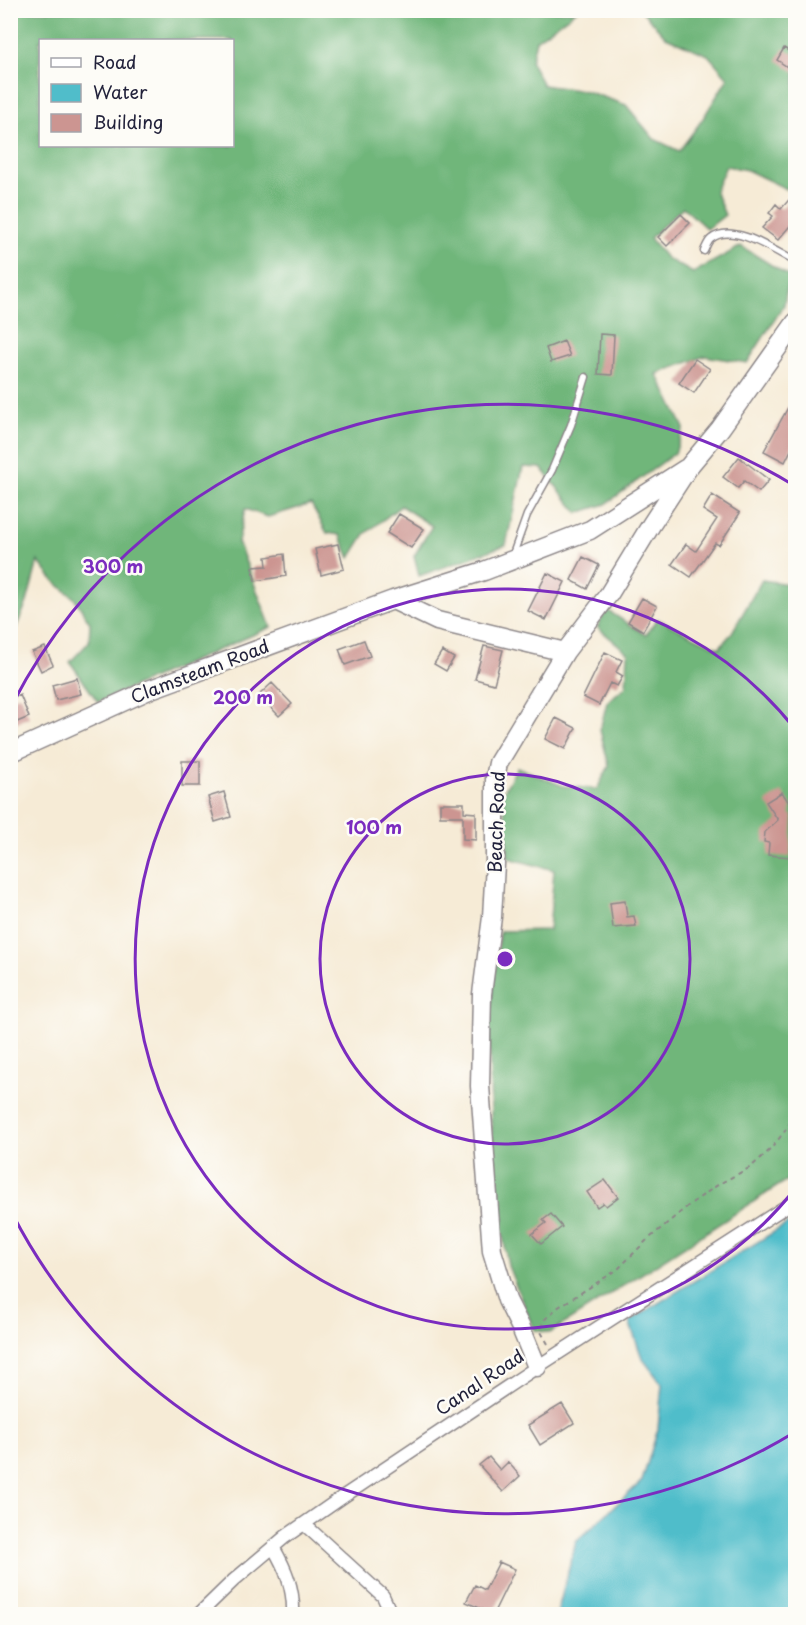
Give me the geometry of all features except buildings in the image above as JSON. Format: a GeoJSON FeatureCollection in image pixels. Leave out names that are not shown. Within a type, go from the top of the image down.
{"type":"FeatureCollection","features":[{"type":"Feature","properties":{"kind":"street","name":"Beach Road"},"geometry":{"type":"LineString","coordinates":[[537,1367],[507,1300],[492,1251],[480,1086],[482,994],[492,916],[495,864],[495,778],[498,763],[565,652],[609,594],[690,465],[720,429],[795,322]]}},
{"type":"Feature","properties":{"kind":"street","name":"Clamsteam Road"},"geometry":{"type":"LineString","coordinates":[[10,753],[151,689],[590,530],[690,465]]}},
{"type":"Feature","properties":{"kind":"street"},"geometry":{"type":"LineString","coordinates":[[393,600],[437,621],[565,652]]}},
{"type":"Feature","properties":{"kind":"street","name":"Canal Road"},"geometry":{"type":"LineString","coordinates":[[199,1614],[273,1547],[304,1524],[537,1367],[795,1200]]}},
{"type":"Feature","properties":{"kind":"street"},"geometry":{"type":"LineString","coordinates":[[304,1524],[383,1596],[392,1614]]}},
{"type":"Feature","properties":{"kind":"street"},"geometry":{"type":"LineString","coordinates":[[273,1547],[285,1569],[293,1597],[293,1614]]}},
{"type":"Feature","properties":{"kind":"lane"},"geometry":{"type":"LineString","coordinates":[[704,251],[711,239],[723,233],[745,235],[795,262]]}},
{"type":"Feature","properties":{"kind":"lane"},"geometry":{"type":"LineString","coordinates":[[511,560],[527,515],[552,470],[572,424],[586,377]]}},
{"type":"Feature","properties":{"kind":"path"},"geometry":{"type":"LineString","coordinates":[[554,1356],[541,1332],[543,1321],[557,1308],[617,1270],[646,1241],[689,1205],[719,1184],[751,1167],[770,1150],[785,1131],[795,1112]]}},
{"type":"Feature","properties":{"kind":"green space"},"geometry":{"type":"Polygon","coordinates":[[[10,11],[576,11],[536,40],[531,62],[543,85],[586,91],[626,105],[654,139],[679,151],[702,120],[728,78],[708,55],[666,37],[642,11],[795,11],[795,193],[747,170],[726,166],[715,191],[725,215],[707,229],[683,207],[650,238],[666,258],[693,273],[741,246],[789,276],[784,305],[747,363],[705,356],[657,374],[684,428],[675,453],[606,504],[578,513],[541,468],[523,467],[506,545],[419,576],[414,556],[432,526],[401,506],[365,534],[350,558],[340,535],[327,533],[311,504],[268,517],[245,509],[238,542],[271,627],[98,702],[70,662],[89,642],[90,623],[75,599],[53,580],[38,561],[27,602],[11,636],[10,11]]]}},
{"type":"Feature","properties":{"kind":"green space"},"geometry":{"type":"Polygon","coordinates":[[[762,580],[795,585],[795,1175],[550,1333],[534,1330],[508,1266],[497,1200],[491,1119],[489,1023],[500,931],[549,930],[554,870],[508,858],[503,793],[517,767],[563,786],[597,789],[609,766],[600,730],[607,702],[626,686],[628,653],[597,627],[607,610],[646,635],[657,619],[719,648],[731,634],[762,580]]]}},
{"type":"Feature","properties":{"kind":"water"},"geometry":{"type":"Polygon","coordinates":[[[795,1219],[795,1614],[557,1614],[576,1542],[642,1481],[658,1429],[662,1384],[642,1358],[629,1321],[795,1219]]]}}]}
